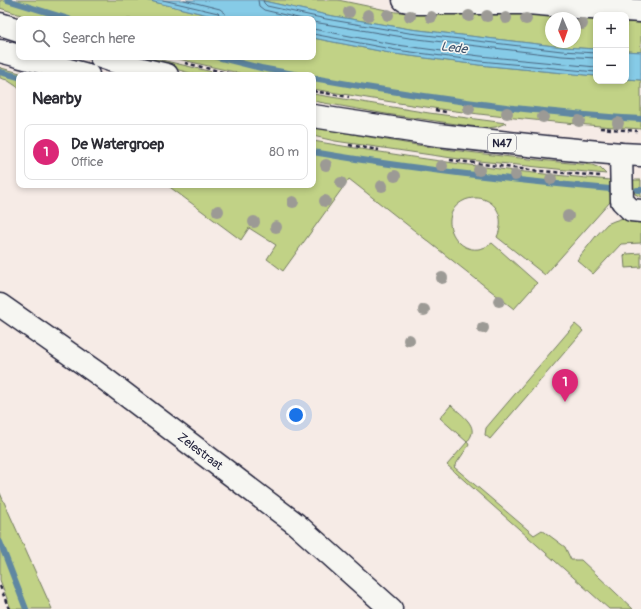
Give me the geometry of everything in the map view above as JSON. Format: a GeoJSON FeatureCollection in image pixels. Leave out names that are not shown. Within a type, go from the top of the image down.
{"type":"FeatureCollection","features":[{"type":"Feature","properties":{"kind":"street"},"geometry":{"type":"LineString","coordinates":[[404,0],[418,3],[528,3],[574,8],[641,11]]}},
{"type":"Feature","properties":{"kind":"street"},"geometry":{"type":"LineString","coordinates":[[0,24],[16,29]]}},
{"type":"Feature","properties":{"kind":"street"},"geometry":{"type":"LineString","coordinates":[[0,51],[16,56]]}},
{"type":"Feature","properties":{"kind":"street"},"geometry":{"type":"LineString","coordinates":[[31,60],[77,72]]}},
{"type":"Feature","properties":{"kind":"street"},"geometry":{"type":"LineString","coordinates":[[110,60],[125,65],[172,68]]}},
{"type":"Feature","properties":{"kind":"street","name":"N47"},"geometry":{"type":"LineString","coordinates":[[316,112],[364,123]]}},
{"type":"Feature","properties":{"kind":"street","name":"N47"},"geometry":{"type":"LineString","coordinates":[[316,116],[438,135],[554,148],[631,154]]}},
{"type":"Feature","properties":{"kind":"street"},"geometry":{"type":"LineString","coordinates":[[631,154],[622,201],[631,210],[641,211]]}},
{"type":"Feature","properties":{"kind":"street","name":"Zelestraat"},"geometry":{"type":"LineString","coordinates":[[0,304],[97,373],[296,524],[391,609]]}},
{"type":"Feature","properties":{"kind":"path"},"geometry":{"type":"LineString","coordinates":[[172,68],[208,72]]}},
{"type":"Feature","properties":{"kind":"path"},"geometry":{"type":"LineString","coordinates":[[316,92],[351,98]]}},
{"type":"Feature","properties":{"kind":"path"},"geometry":{"type":"LineString","coordinates":[[432,110],[448,112]]}},
{"type":"Feature","properties":{"kind":"path"},"geometry":{"type":"LineString","coordinates":[[593,128],[641,131]]}},
{"type":"Feature","properties":{"kind":"path"},"geometry":{"type":"LineString","coordinates":[[0,586],[9,609]]}},
{"type":"Feature","properties":{"kind":"green space"},"geometry":{"type":"Polygon","coordinates":[[[0,0],[146,0],[212,16],[24,16],[0,8],[0,0]]]}},
{"type":"Feature","properties":{"kind":"green space"},"geometry":{"type":"Polygon","coordinates":[[[259,0],[338,0],[396,12],[431,14],[511,13],[545,15],[545,45],[410,29],[327,15],[259,0]]]}},
{"type":"Feature","properties":{"kind":"green space"},"geometry":{"type":"Polygon","coordinates":[[[581,18],[593,20],[593,49],[580,48],[581,48],[581,18]]]}},
{"type":"Feature","properties":{"kind":"green space"},"geometry":{"type":"Polygon","coordinates":[[[629,22],[641,23],[641,52],[629,51],[629,22]]]}},
{"type":"Feature","properties":{"kind":"green space"},"geometry":{"type":"Polygon","coordinates":[[[316,39],[395,54],[479,65],[593,76],[593,84],[629,84],[629,79],[641,80],[641,129],[510,118],[444,110],[316,89],[316,72],[234,72],[183,60],[316,60],[316,39]]]}},
{"type":"Feature","properties":{"kind":"green space"},"geometry":{"type":"Polygon","coordinates":[[[143,60],[162,60],[212,72],[186,72],[143,60]]]}},
{"type":"Feature","properties":{"kind":"green space"},"geometry":{"type":"Polygon","coordinates":[[[0,67],[16,72],[16,86],[7,80],[0,78],[0,67]]]}},
{"type":"Feature","properties":{"kind":"green space"},"geometry":{"type":"Polygon","coordinates":[[[316,94],[429,113],[506,123],[496,127],[485,128],[386,114],[316,102],[316,94]]]}},
{"type":"Feature","properties":{"kind":"green space"},"geometry":{"type":"Polygon","coordinates":[[[316,128],[434,148],[592,165],[600,168],[606,174],[459,159],[335,141],[316,137],[316,128]]]}},
{"type":"Feature","properties":{"kind":"green space"},"geometry":{"type":"Polygon","coordinates":[[[316,141],[483,167],[610,180],[614,189],[614,194],[610,202],[545,275],[497,237],[500,225],[499,214],[497,209],[489,201],[481,198],[471,198],[455,207],[451,216],[450,227],[454,236],[461,244],[470,249],[481,249],[492,243],[537,283],[514,309],[349,179],[283,271],[267,259],[276,245],[249,228],[241,240],[171,188],[316,188],[316,141]]]}},
{"type":"Feature","properties":{"kind":"green space"},"geometry":{"type":"Polygon","coordinates":[[[632,180],[641,180],[641,197],[635,194],[632,187],[632,180]]]}},
{"type":"Feature","properties":{"kind":"green space"},"geometry":{"type":"Polygon","coordinates":[[[623,218],[641,218],[641,243],[621,244],[593,274],[577,260],[607,224],[623,218]]]}},
{"type":"Feature","properties":{"kind":"green space"},"geometry":{"type":"Polygon","coordinates":[[[641,253],[641,267],[625,268],[624,256],[626,254],[641,253]]]}},
{"type":"Feature","properties":{"kind":"green space"},"geometry":{"type":"Polygon","coordinates":[[[575,324],[583,331],[490,439],[485,435],[486,428],[575,324]]]}},
{"type":"Feature","properties":{"kind":"green space"},"geometry":{"type":"Polygon","coordinates":[[[451,405],[472,427],[472,432],[469,440],[467,441],[469,445],[454,467],[534,535],[542,530],[565,547],[571,560],[581,560],[633,609],[609,609],[447,465],[467,442],[440,418],[451,405]]]}},
{"type":"Feature","properties":{"kind":"green space"},"geometry":{"type":"Polygon","coordinates":[[[0,493],[52,609],[11,609],[0,580],[0,493]]]}},
{"type":"Feature","properties":{"kind":"water","name":"Lede"},"geometry":{"type":"Polygon","coordinates":[[[146,0],[259,0],[327,15],[410,29],[545,45],[545,48],[593,49],[593,76],[479,65],[395,54],[316,39],[316,16],[212,16],[146,0]]]}},
{"type":"Feature","properties":{"kind":"water"},"geometry":{"type":"Polygon","coordinates":[[[629,51],[641,52],[641,80],[629,79],[629,51]]]}},
{"type":"Feature","properties":{"kind":"waterway"},"geometry":{"type":"LineString","coordinates":[[7,0],[59,16]]}},
{"type":"Feature","properties":{"kind":"waterway"},"geometry":{"type":"LineString","coordinates":[[229,60],[283,72]]}},
{"type":"Feature","properties":{"kind":"waterway"},"geometry":{"type":"LineString","coordinates":[[0,72],[16,76]]}},
{"type":"Feature","properties":{"kind":"waterway"},"geometry":{"type":"LineString","coordinates":[[316,79],[388,91],[489,105],[641,119]]}},
{"type":"Feature","properties":{"kind":"waterway"},"geometry":{"type":"LineString","coordinates":[[316,152],[461,174],[610,189]]}},
{"type":"Feature","properties":{"kind":"waterway"},"geometry":{"type":"LineString","coordinates":[[0,542],[26,609]]}},
{"type":"Feature","properties":{"kind":"place","name":"De Watergroep"},"geometry":{"type":"Point","coordinates":[565,402]}}]}
